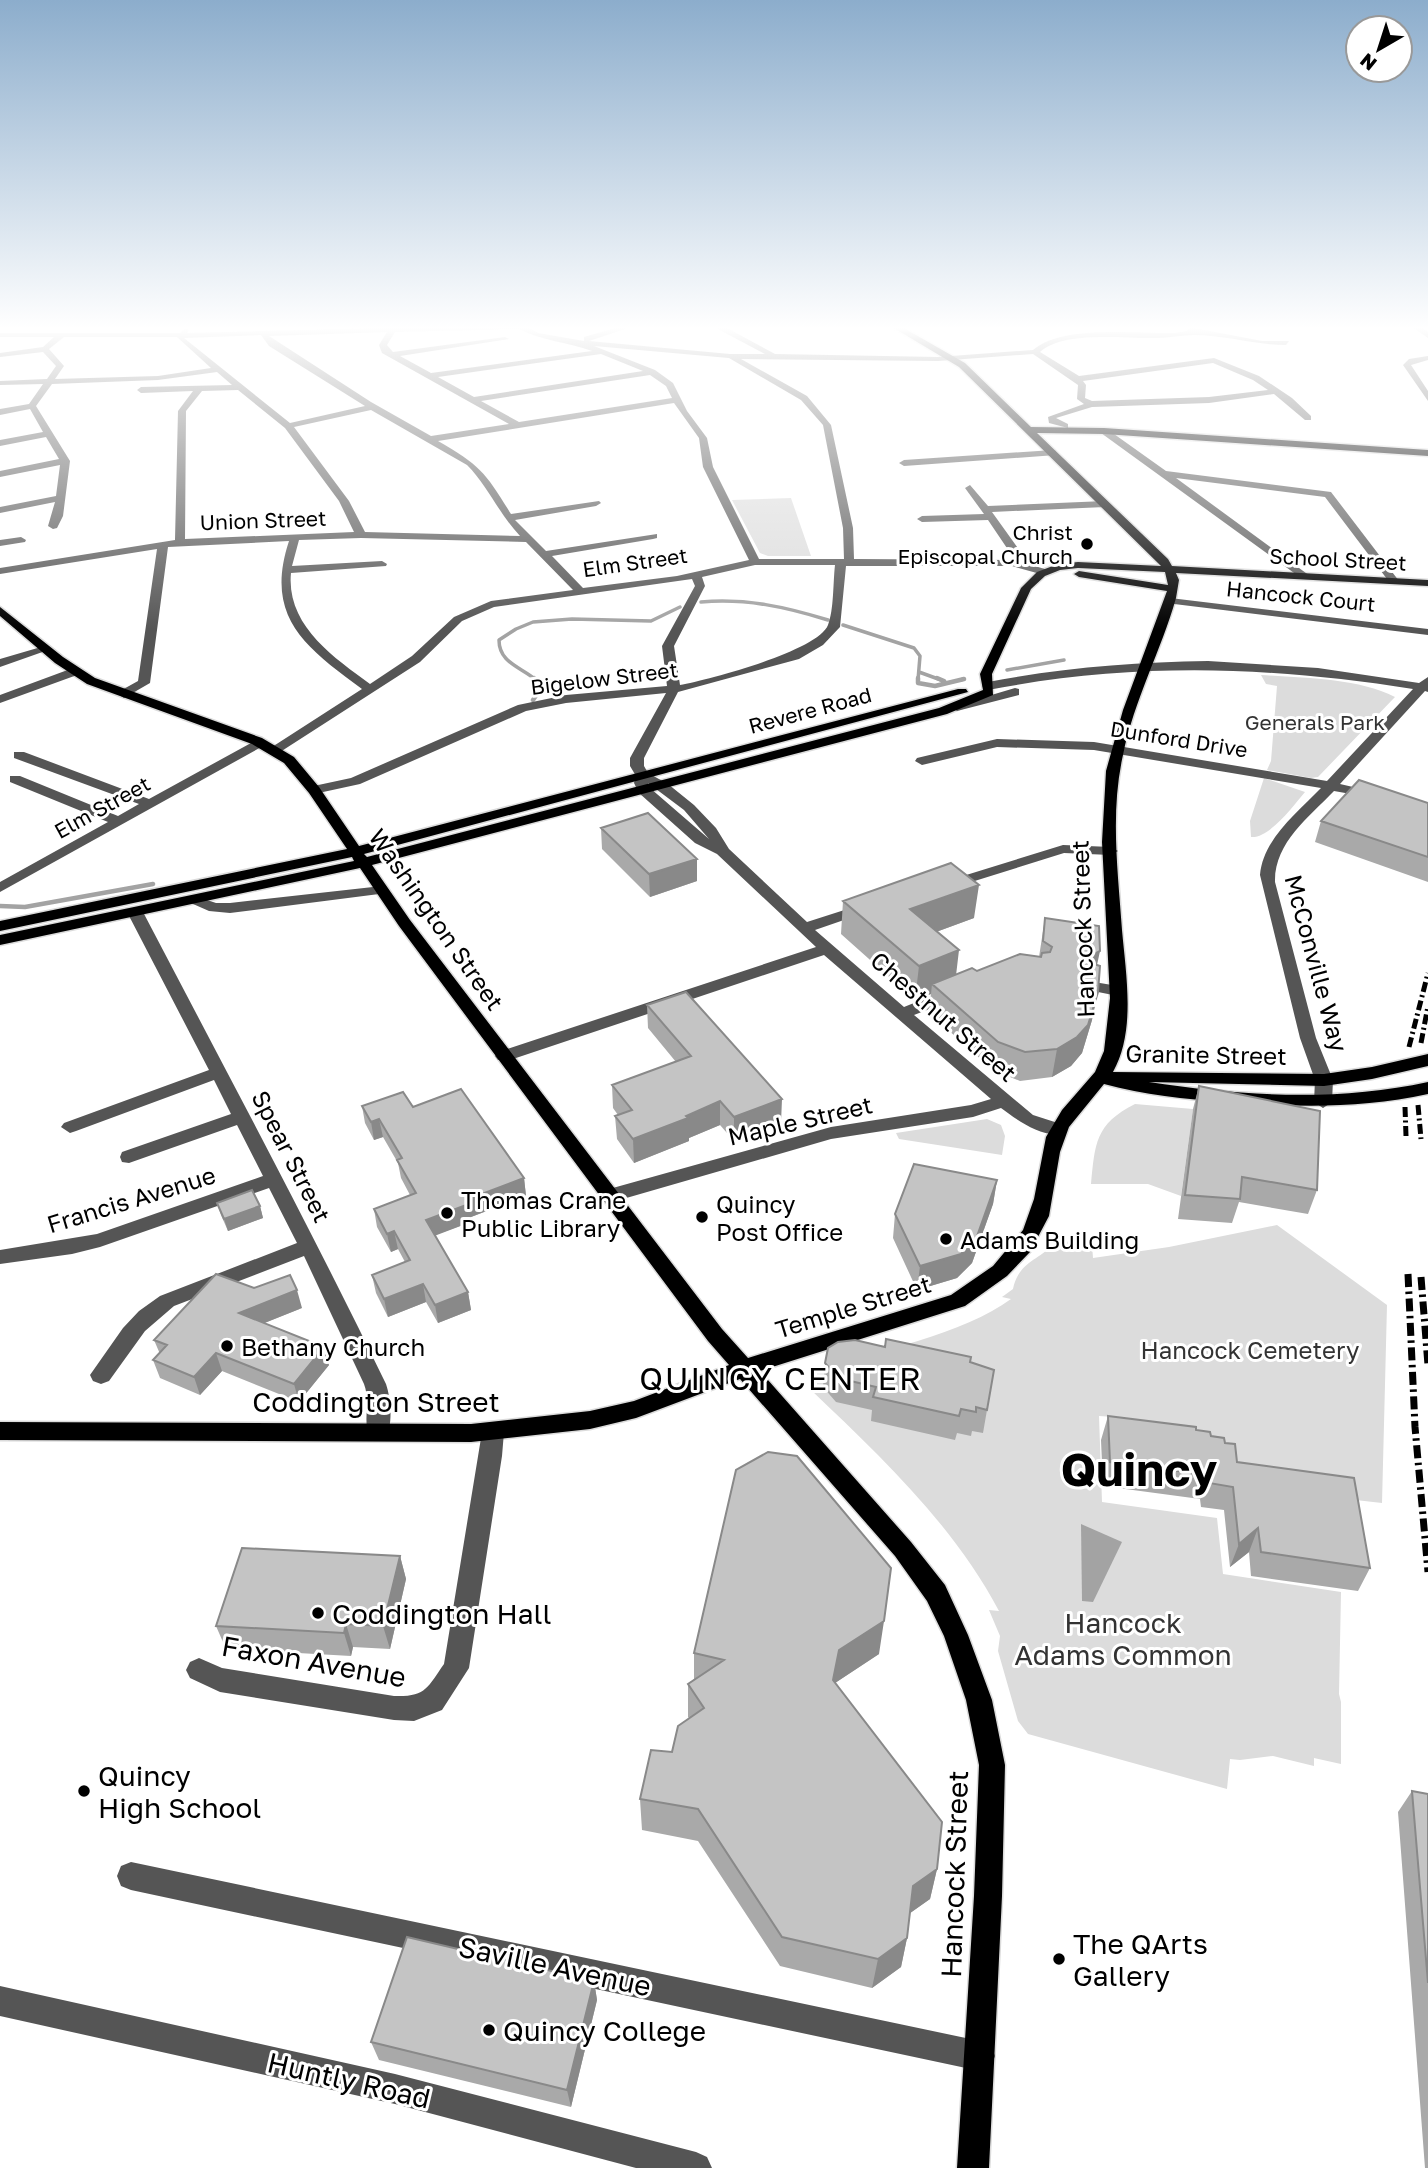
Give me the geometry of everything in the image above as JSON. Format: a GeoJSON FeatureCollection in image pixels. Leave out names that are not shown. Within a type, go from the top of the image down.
{"type":"FeatureCollection","features":[{"type":"Feature","properties":{"kind":"main road"},"geometry":{"type":"LineString","coordinates":[[1027,428],[1171,570]]}},
{"type":"Feature","properties":{"kind":"main road"},"geometry":{"type":"LineString","coordinates":[[1031,428],[1428,453]]}},
{"type":"Feature","properties":{"kind":"main road"},"geometry":{"type":"LineString","coordinates":[[1082,428],[1104,431]]}},
{"type":"Feature","properties":{"kind":"main road","name":"School Street"},"geometry":{"type":"LineString","coordinates":[[1171,570],[1428,583]]}},
{"type":"Feature","properties":{"kind":"main road","name":"Elm Street"},"geometry":{"type":"LineString","coordinates":[[1044,572],[1171,570]]}},
{"type":"Feature","properties":{"kind":"main road","name":"Hancock Street"},"geometry":{"type":"LineString","coordinates":[[977,1290],[1011,1262],[1032,1233],[1041,1210],[1058,1129],[1110,1063],[1118,991],[1110,788],[1117,749],[1171,595],[1171,570]]}},
{"type":"Feature","properties":{"kind":"main road"},"geometry":{"type":"LineString","coordinates":[[943,711],[990,690],[986,674],[1026,588],[1034,578],[1044,572],[1086,575],[1171,595]]}},
{"type":"Feature","properties":{"kind":"main road","name":"Washington Street"},"geometry":{"type":"LineString","coordinates":[[2,614],[73,672],[124,694],[260,742],[277,750],[300,771],[382,890],[504,1056],[743,1369]]}},
{"type":"Feature","properties":{"kind":"main road","name":"Revere Road"},"geometry":{"type":"LineString","coordinates":[[643,783],[988,686]]}},
{"type":"Feature","properties":{"kind":"main road","name":"Revere Road"},"geometry":{"type":"LineString","coordinates":[[643,783],[661,785],[943,711]]}},
{"type":"Feature","properties":{"kind":"main road"},"geometry":{"type":"LineString","coordinates":[[0,940],[192,900],[643,783]]}},
{"type":"Feature","properties":{"kind":"main road"},"geometry":{"type":"LineString","coordinates":[[0,926],[360,857]]}},
{"type":"Feature","properties":{"kind":"main road","name":"Granite Street"},"geometry":{"type":"LineString","coordinates":[[1101,1077],[1138,1075],[1272,1081],[1324,1080],[1372,1073],[1428,1059]]}},
{"type":"Feature","properties":{"kind":"main road","name":"Granite Street"},"geometry":{"type":"LineString","coordinates":[[1101,1077],[1164,1091],[1323,1101],[1369,1100],[1423,1091]]}},
{"type":"Feature","properties":{"kind":"main road","name":"Temple Street"},"geometry":{"type":"LineString","coordinates":[[743,1369],[958,1301],[977,1290]]}},
{"type":"Feature","properties":{"kind":"main road","name":"Hancock Street"},"geometry":{"type":"LineString","coordinates":[[743,1369],[922,1573],[947,1613],[979,1700],[992,1765],[993,1796],[973,2168]]}},
{"type":"Feature","properties":{"kind":"main road","name":"Coddington Street"},"geometry":{"type":"LineString","coordinates":[[0,1431],[493,1432],[590,1420],[636,1409],[743,1369]]}},
{"type":"Feature","properties":{"kind":"street"},"geometry":{"type":"LineString","coordinates":[[47,428],[65,461],[58,516],[53,526]]}},
{"type":"Feature","properties":{"kind":"street"},"geometry":{"type":"LineString","coordinates":[[180,542],[181,428]]}},
{"type":"Feature","properties":{"kind":"street"},"geometry":{"type":"LineString","coordinates":[[290,428],[344,501],[361,535]]}},
{"type":"Feature","properties":{"kind":"street"},"geometry":{"type":"LineString","coordinates":[[411,428],[462,457],[479,472],[508,518],[580,591]]}},
{"type":"Feature","properties":{"kind":"street"},"geometry":{"type":"LineString","coordinates":[[431,439],[498,428]]}},
{"type":"Feature","properties":{"kind":"street"},"geometry":{"type":"LineString","coordinates":[[696,428],[703,438],[708,467],[755,562]]}},
{"type":"Feature","properties":{"kind":"street","name":"Bigelow Street"},"geometry":{"type":"LineString","coordinates":[[314,790],[355,781],[522,708],[566,699],[674,690],[780,662],[819,643],[836,623],[849,527],[828,428]]}},
{"type":"Feature","properties":{"kind":"street"},"geometry":{"type":"LineString","coordinates":[[1104,431],[1305,576]]}},
{"type":"Feature","properties":{"kind":"street"},"geometry":{"type":"LineString","coordinates":[[0,443],[50,433]]}},
{"type":"Feature","properties":{"kind":"street"},"geometry":{"type":"LineString","coordinates":[[904,463],[1053,453]]}},
{"type":"Feature","properties":{"kind":"street"},"geometry":{"type":"LineString","coordinates":[[0,474],[65,461]]}},
{"type":"Feature","properties":{"kind":"street"},"geometry":{"type":"LineString","coordinates":[[1164,474],[1328,494],[1394,581]]}},
{"type":"Feature","properties":{"kind":"street"},"geometry":{"type":"LineString","coordinates":[[970,488],[1020,558],[1020,564]]}},
{"type":"Feature","properties":{"kind":"street"},"geometry":{"type":"LineString","coordinates":[[0,510],[60,498]]}},
{"type":"Feature","properties":{"kind":"street"},"geometry":{"type":"LineString","coordinates":[[508,518],[596,503]]}},
{"type":"Feature","properties":{"kind":"street"},"geometry":{"type":"LineString","coordinates":[[922,519],[1105,504]]}},
{"type":"Feature","properties":{"kind":"street","name":"Union Street"},"geometry":{"type":"LineString","coordinates":[[0,571],[180,542],[361,535],[530,539]]}},
{"type":"Feature","properties":{"kind":"street"},"geometry":{"type":"LineString","coordinates":[[546,554],[653,536]]}},
{"type":"Feature","properties":{"kind":"street"},"geometry":{"type":"LineString","coordinates":[[295,538],[286,570],[285,587],[290,612],[333,662],[371,690]]}},
{"type":"Feature","properties":{"kind":"street"},"geometry":{"type":"LineString","coordinates":[[0,543],[22,540]]}},
{"type":"Feature","properties":{"kind":"street"},"geometry":{"type":"LineString","coordinates":[[124,694],[144,683],[163,544]]}},
{"type":"Feature","properties":{"kind":"street","name":"Elm Street"},"geometry":{"type":"LineString","coordinates":[[277,750],[426,651],[458,619],[478,608],[508,600],[696,575],[755,562],[1020,564],[1044,572]]}},
{"type":"Feature","properties":{"kind":"street"},"geometry":{"type":"LineString","coordinates":[[286,570],[382,564]]}},
{"type":"Feature","properties":{"kind":"street"},"geometry":{"type":"LineString","coordinates":[[696,575],[699,586],[668,646],[674,690],[637,758],[637,766],[643,783],[695,836],[722,851]]}},
{"type":"Feature","properties":{"kind":"street","name":"Hancock Court"},"geometry":{"type":"LineString","coordinates":[[1171,595],[1428,632]]}},
{"type":"Feature","properties":{"kind":"street"},"geometry":{"type":"LineString","coordinates":[[0,663],[45,649]]}},
{"type":"Feature","properties":{"kind":"street"},"geometry":{"type":"LineString","coordinates":[[988,686],[1066,671],[1145,666],[1273,666],[1356,674],[1426,685]]}},
{"type":"Feature","properties":{"kind":"street","name":"Revere Road"},"geometry":{"type":"LineString","coordinates":[[943,711],[1038,685],[1145,666]]}},
{"type":"Feature","properties":{"kind":"street"},"geometry":{"type":"LineString","coordinates":[[0,699],[73,672]]}},
{"type":"Feature","properties":{"kind":"street","name":"McConville Way"},"geometry":{"type":"LineString","coordinates":[[1323,1101],[1324,1080],[1308,1038],[1268,882],[1267,867],[1272,850],[1426,685]]}},
{"type":"Feature","properties":{"kind":"street","name":"Elm Street"},"geometry":{"type":"LineString","coordinates":[[0,888],[260,742]]}},
{"type":"Feature","properties":{"kind":"street","name":"Dunford Drive"},"geometry":{"type":"LineString","coordinates":[[922,761],[997,743],[1117,749],[1331,786],[1390,800]]}},
{"type":"Feature","properties":{"kind":"street"},"geometry":{"type":"LineString","coordinates":[[19,755],[151,804]]}},
{"type":"Feature","properties":{"kind":"street"},"geometry":{"type":"LineString","coordinates":[[15,779],[119,821]]}},
{"type":"Feature","properties":{"kind":"street"},"geometry":{"type":"LineString","coordinates":[[661,785],[712,830],[722,851]]}},
{"type":"Feature","properties":{"kind":"street"},"geometry":{"type":"LineString","coordinates":[[937,885],[965,880],[1063,849],[1111,851]]}},
{"type":"Feature","properties":{"kind":"street","name":"Chestnut Street"},"geometry":{"type":"LineString","coordinates":[[722,851],[826,948],[1004,1101],[1027,1119],[1058,1129]]}},
{"type":"Feature","properties":{"kind":"street"},"geometry":{"type":"LineString","coordinates":[[192,900],[214,908],[382,890]]}},
{"type":"Feature","properties":{"kind":"street"},"geometry":{"type":"LineString","coordinates":[[805,928],[880,904]]}},
{"type":"Feature","properties":{"kind":"street","name":"Spear Street"},"geometry":{"type":"LineString","coordinates":[[135,912],[309,1246],[375,1384],[379,1395],[378,1432]]}},
{"type":"Feature","properties":{"kind":"street"},"geometry":{"type":"LineString","coordinates":[[504,1056],[826,948]]}},
{"type":"Feature","properties":{"kind":"street"},"geometry":{"type":"LineString","coordinates":[[1094,986],[1118,991]]}},
{"type":"Feature","properties":{"kind":"street"},"geometry":{"type":"LineString","coordinates":[[904,1013],[970,987]]}},
{"type":"Feature","properties":{"kind":"street"},"geometry":{"type":"LineString","coordinates":[[70,1127],[219,1072]]}},
{"type":"Feature","properties":{"kind":"street","name":"Maple Street"},"geometry":{"type":"LineString","coordinates":[[609,1196],[831,1133],[973,1111],[1004,1101]]}},
{"type":"Feature","properties":{"kind":"street"},"geometry":{"type":"LineString","coordinates":[[129,1157],[242,1117]]}},
{"type":"Feature","properties":{"kind":"street","name":"Francis Avenue"},"geometry":{"type":"LineString","coordinates":[[0,1257],[43,1252],[100,1240],[274,1179]]}},
{"type":"Feature","properties":{"kind":"street"},"geometry":{"type":"LineString","coordinates":[[101,1376],[130,1330],[146,1314],[167,1301],[309,1246]]}},
{"type":"Feature","properties":{"kind":"street","name":"Faxon Avenue"},"geometry":{"type":"LineString","coordinates":[[199,1670],[220,1681],[394,1708],[414,1709],[433,1700],[456,1668],[493,1432]]}},
{"type":"Feature","properties":{"kind":"street","name":"Saville Avenue"},"geometry":{"type":"LineString","coordinates":[[131,1876],[980,2056]]}},
{"type":"Feature","properties":{"kind":"street","name":"Huntly Road"},"geometry":{"type":"LineString","coordinates":[[0,2001],[395,2089],[696,2168]]}},
{"type":"Feature","properties":{"kind":"green space"},"geometry":{"type":"Polygon","coordinates":[[[791,498],[811,556],[768,556],[760,553],[732,500],[791,498]]]}},
{"type":"Feature","properties":{"kind":"green space","name":"Generals Park"},"geometry":{"type":"Polygon","coordinates":[[[1261,675],[1347,682],[1395,697],[1318,777],[1311,778],[1267,770],[1271,761],[1277,686],[1266,684],[1261,675]]]}},
{"type":"Feature","properties":{"kind":"green space","name":"Generals Park"},"geometry":{"type":"Polygon","coordinates":[[[1264,778],[1305,792],[1273,827],[1265,833],[1251,837],[1250,821],[1264,778]]]}},
{"type":"Feature","properties":{"kind":"green space"},"geometry":{"type":"Polygon","coordinates":[[[1135,1104],[1193,1109],[1181,1196],[1148,1184],[1091,1184],[1100,1136],[1112,1119],[1135,1104]]]}},
{"type":"Feature","properties":{"kind":"green space"},"geometry":{"type":"Polygon","coordinates":[[[987,1119],[1001,1125],[1005,1136],[1002,1155],[899,1139],[896,1133],[987,1119]]]}},
{"type":"Feature","properties":{"kind":"green space"},"geometry":{"type":"Polygon","coordinates":[[[1277,1225],[1387,1305],[1382,1503],[1276,1491],[1114,1417],[1099,1416],[1102,1502],[1217,1518],[1223,1574],[1341,1592],[1341,1764],[1314,1758],[1314,1766],[1273,1756],[1230,1759],[1227,1789],[1028,1734],[1018,1721],[998,1651],[1000,1636],[989,1610],[999,1611],[981,1579],[914,1492],[810,1389],[818,1369],[919,1341],[992,1311],[1011,1299],[1002,1297],[1013,1289],[1016,1279],[1026,1266],[1045,1252],[1055,1240],[1092,1245],[1093,1258],[1169,1247],[1277,1225]]]}},
{"type":"Feature","properties":{"kind":"shaded area"},"geometry":{"type":"Polygon","coordinates":[[[1081,1524],[1122,1542],[1093,1602],[1082,1601],[1081,1524]]]}},
{"type":"Feature","properties":{"kind":"building"},"geometry":{"type":"Polygon","coordinates":[[[1359,780],[1428,803],[1428,857],[1321,821],[1359,780]]]}},
{"type":"Feature","properties":{"kind":"building"},"geometry":{"type":"Polygon","coordinates":[[[648,813],[697,859],[649,874],[601,828],[648,813]]]}},
{"type":"Feature","properties":{"kind":"building"},"geometry":{"type":"Polygon","coordinates":[[[951,863],[979,885],[910,909],[959,950],[919,966],[843,901],[951,863]]]}},
{"type":"Feature","properties":{"kind":"building"},"geometry":{"type":"Polygon","coordinates":[[[1045,918],[1099,926],[1100,951],[1089,957],[1091,963],[1100,966],[1098,992],[1088,1025],[1077,1037],[1057,1049],[1025,1052],[998,1042],[932,984],[972,968],[977,971],[1020,954],[1041,957],[1042,953],[1050,952],[1052,947],[1043,941],[1045,918]]]}},
{"type":"Feature","properties":{"kind":"building"},"geometry":{"type":"Polygon","coordinates":[[[686,992],[782,1099],[734,1117],[720,1101],[686,1116],[688,1118],[633,1139],[615,1116],[632,1110],[612,1085],[691,1056],[647,1005],[686,992]]]}},
{"type":"Feature","properties":{"kind":"building"},"geometry":{"type":"Polygon","coordinates":[[[1199,1086],[1320,1111],[1317,1190],[1242,1177],[1240,1199],[1185,1195],[1199,1086]]]}},
{"type":"Feature","properties":{"kind":"building","name":"Thomas Crane Public Library"},"geometry":{"type":"Polygon","coordinates":[[[461,1089],[524,1178],[466,1200],[469,1204],[426,1220],[468,1292],[435,1305],[423,1284],[384,1299],[372,1275],[410,1260],[394,1231],[387,1234],[374,1209],[416,1193],[397,1160],[402,1158],[379,1119],[371,1122],[362,1106],[403,1092],[413,1107],[461,1089]]]}},
{"type":"Feature","properties":{"kind":"building","name":"Adams Building"},"geometry":{"type":"Polygon","coordinates":[[[914,1164],[997,1180],[976,1239],[961,1254],[920,1266],[895,1214],[914,1164]]]}},
{"type":"Feature","properties":{"kind":"building"},"geometry":{"type":"Polygon","coordinates":[[[252,1190],[260,1206],[224,1219],[217,1203],[252,1190]]]}},
{"type":"Feature","properties":{"kind":"building","name":"Bethany Church"},"geometry":{"type":"Polygon","coordinates":[[[216,1274],[254,1288],[290,1275],[297,1290],[239,1313],[324,1347],[294,1384],[216,1353],[194,1377],[153,1360],[167,1345],[154,1340],[216,1274]]]}},
{"type":"Feature","properties":{"kind":"building"},"geometry":{"type":"Polygon","coordinates":[[[886,1339],[971,1357],[970,1362],[994,1370],[987,1410],[976,1407],[976,1412],[961,1409],[959,1416],[873,1397],[876,1387],[838,1378],[825,1363],[828,1348],[838,1342],[855,1340],[885,1347],[886,1339]]]}},
{"type":"Feature","properties":{"kind":"building"},"geometry":{"type":"Polygon","coordinates":[[[1108,1416],[1196,1427],[1196,1430],[1210,1432],[1211,1436],[1224,1438],[1225,1443],[1235,1444],[1237,1462],[1354,1478],[1370,1568],[1261,1552],[1258,1528],[1239,1544],[1233,1487],[1209,1483],[1208,1475],[1110,1462],[1108,1416]]]}},
{"type":"Feature","properties":{"kind":"building"},"geometry":{"type":"Polygon","coordinates":[[[768,1452],[797,1456],[891,1568],[884,1621],[839,1650],[833,1680],[942,1822],[937,1869],[913,1886],[907,1938],[878,1959],[782,1937],[698,1809],[640,1799],[651,1750],[672,1752],[678,1726],[704,1708],[688,1684],[724,1660],[694,1653],[736,1470],[768,1452]]]}},
{"type":"Feature","properties":{"kind":"building","name":"Coddington Hall"},"geometry":{"type":"Polygon","coordinates":[[[242,1548],[400,1556],[383,1626],[346,1624],[344,1633],[216,1626],[242,1548]]]}},
{"type":"Feature","properties":{"kind":"building"},"geometry":{"type":"Polygon","coordinates":[[[1412,1791],[1428,1794],[1428,1983],[1412,1791]]]}},
{"type":"Feature","properties":{"kind":"building","name":"Quincy College"},"geometry":{"type":"Polygon","coordinates":[[[407,1937],[594,1981],[567,2090],[371,2042],[407,1937]]]}},
{"type":"Feature","properties":{"kind":"waterway"},"geometry":{"type":"LineString","coordinates":[[701,602],[734,601],[766,605],[828,620]]}},
{"type":"Feature","properties":{"kind":"waterway"},"geometry":{"type":"LineString","coordinates":[[535,679],[512,664],[500,648],[499,640],[516,629],[533,622],[572,619],[651,621],[680,607]]}},
{"type":"Feature","properties":{"kind":"waterway"},"geometry":{"type":"LineString","coordinates":[[843,625],[914,648],[920,656],[918,680]]}},
{"type":"Feature","properties":{"kind":"waterway"},"geometry":{"type":"LineString","coordinates":[[1007,670],[1064,660]]}},
{"type":"Feature","properties":{"kind":"waterway"},"geometry":{"type":"LineString","coordinates":[[919,672],[941,680]]}},
{"type":"Feature","properties":{"kind":"waterway"},"geometry":{"type":"LineString","coordinates":[[937,678],[944,681]]}},
{"type":"Feature","properties":{"kind":"waterway"},"geometry":{"type":"LineString","coordinates":[[533,700],[541,688],[535,679]]}},
{"type":"Feature","properties":{"kind":"waterway"},"geometry":{"type":"LineString","coordinates":[[918,680],[918,683],[935,686],[964,679],[960,680]]}},
{"type":"Feature","properties":{"kind":"waterway"},"geometry":{"type":"LineString","coordinates":[[0,906],[25,907],[153,884]]}},
{"type":"Feature","properties":{"kind":"railway"},"geometry":{"type":"LineString","coordinates":[[1409,1047],[1428,973]]}},
{"type":"Feature","properties":{"kind":"railway"},"geometry":{"type":"LineString","coordinates":[[1421,1043],[1428,1006]]}},
{"type":"Feature","properties":{"kind":"railway"},"geometry":{"type":"LineString","coordinates":[[1418,1105],[1421,1139]]}},
{"type":"Feature","properties":{"kind":"railway"},"geometry":{"type":"LineString","coordinates":[[1405,1107],[1406,1136]]}},
{"type":"Feature","properties":{"kind":"railway"},"geometry":{"type":"LineString","coordinates":[[1408,1274],[1415,1427],[1428,1572]]}},
{"type":"Feature","properties":{"kind":"railway"},"geometry":{"type":"LineString","coordinates":[[1421,1277],[1428,1365]]}},
{"type":"Feature","properties":{"kind":"place","name":"Christ Episcopal Church"},"geometry":{"type":"Point","coordinates":[1087,544]}},
{"type":"Feature","properties":{"kind":"place","name":"Thomas Crane Public Library"},"geometry":{"type":"Point","coordinates":[447,1213]}},
{"type":"Feature","properties":{"kind":"place","name":"Quincy Post Office"},"geometry":{"type":"Point","coordinates":[702,1217]}},
{"type":"Feature","properties":{"kind":"place","name":"Adams Building"},"geometry":{"type":"Point","coordinates":[946,1239]}},
{"type":"Feature","properties":{"kind":"place","name":"Bethany Church"},"geometry":{"type":"Point","coordinates":[227,1346]}},
{"type":"Feature","properties":{"kind":"place","name":"Coddington Hall"},"geometry":{"type":"Point","coordinates":[318,1613]}},
{"type":"Feature","properties":{"kind":"place","name":"Quincy High School"},"geometry":{"type":"Point","coordinates":[84,1791]}},
{"type":"Feature","properties":{"kind":"place","name":"The QArts Gallery"},"geometry":{"type":"Point","coordinates":[1059,1959]}},
{"type":"Feature","properties":{"kind":"place","name":"Quincy College"},"geometry":{"type":"Point","coordinates":[489,2030]}},
{"type":"Feature","properties":{"kind":"district","name":"QUINCY CENTER"},"geometry":{"type":"Point","coordinates":[781,1378]}},
{"type":"Feature","properties":{"kind":"district","name":"Quincy"},"geometry":{"type":"Point","coordinates":[1139,1468]}},
{"type":"Feature","properties":{"kind":"park label","name":"Hancock Cemetery"},"geometry":{"type":"Point","coordinates":[1250,1349]}},
{"type":"Feature","properties":{"kind":"park label","name":"Hancock Adams Common"},"geometry":{"type":"Point","coordinates":[1123,1638]}}]}
